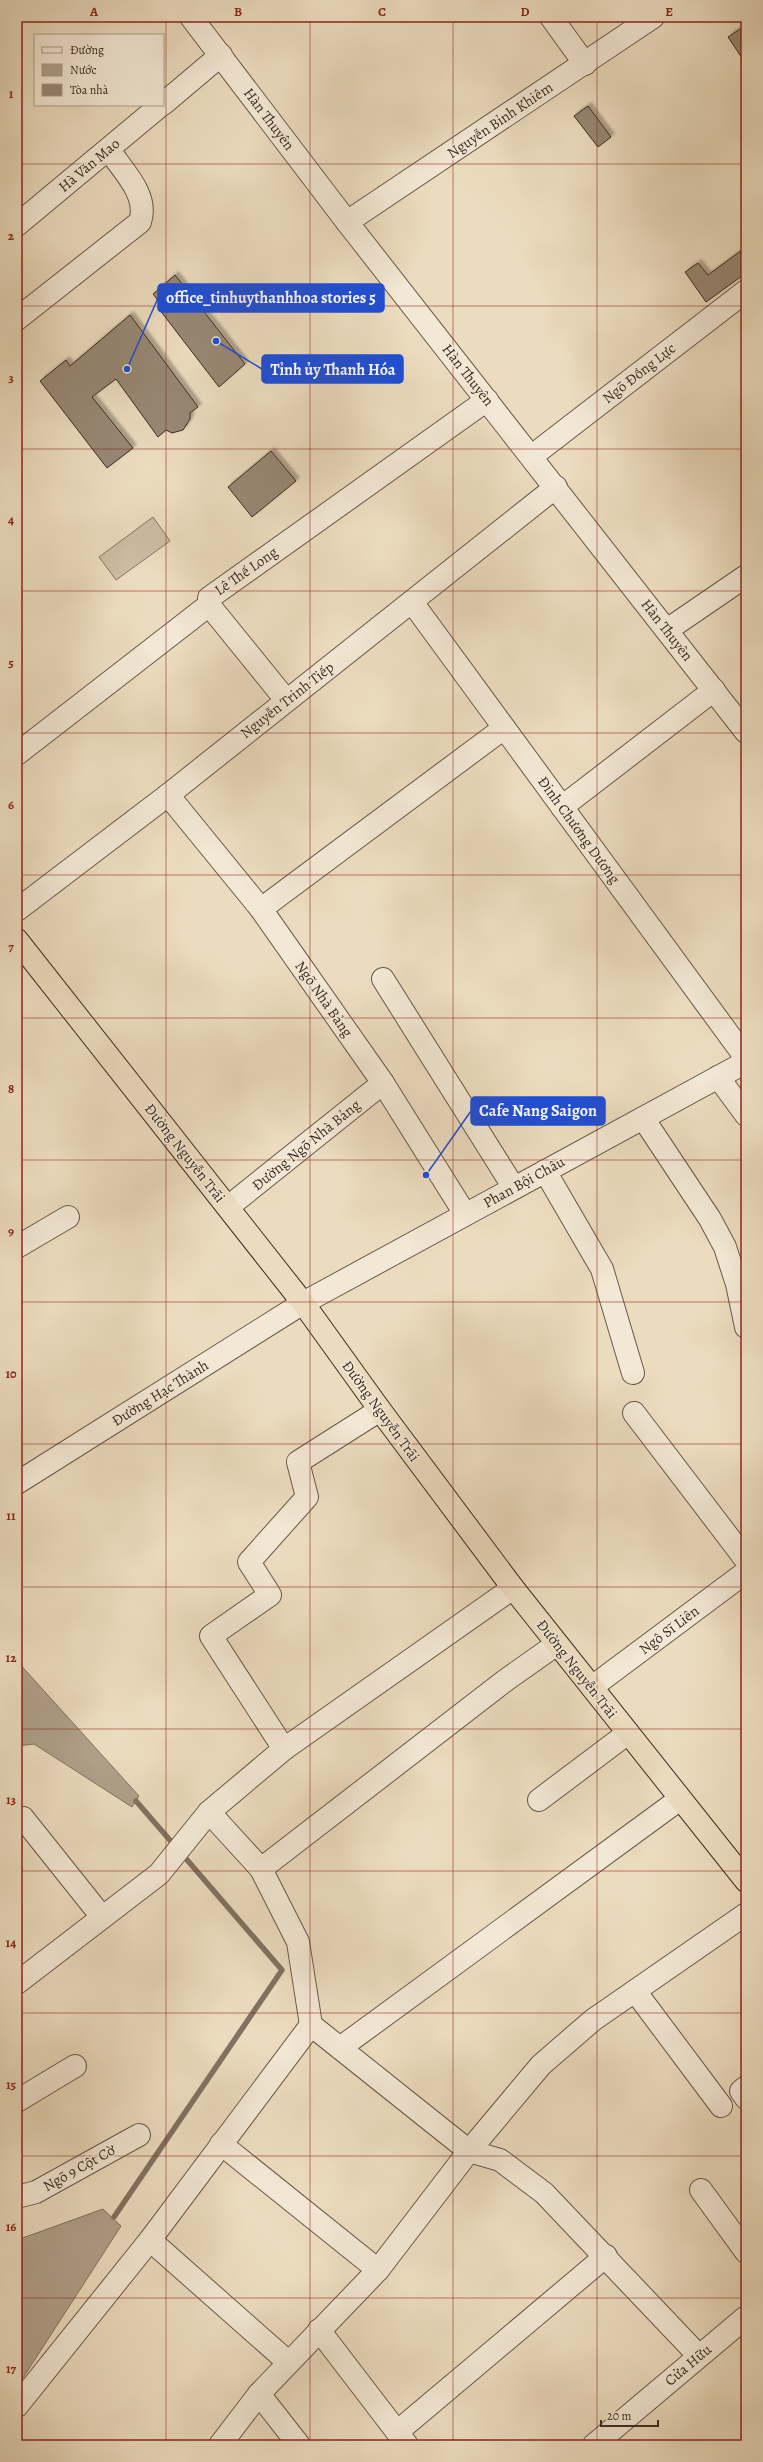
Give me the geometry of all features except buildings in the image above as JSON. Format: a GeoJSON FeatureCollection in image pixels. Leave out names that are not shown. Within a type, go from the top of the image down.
{"type":"FeatureCollection","features":[{"type":"Feature","properties":{"kind":"highway","name":"Đường Nguyễn Trãi"},"geometry":{"type":"LineString","coordinates":[[17,940],[303,1303],[380,1410],[513,1588],[746,1881]]}},
{"type":"Feature","properties":{"kind":"street","name":"Hàn Thuyên"},"geometry":{"type":"LineString","coordinates":[[191,17],[347,222],[532,456],[746,732]]}},
{"type":"Feature","properties":{"kind":"street"},"geometry":{"type":"LineString","coordinates":[[551,17],[585,64]]}},
{"type":"Feature","properties":{"kind":"street","name":"Nguyễn Bỉnh Khiêm"},"geometry":{"type":"LineString","coordinates":[[347,222],[585,64],[653,17]]}},
{"type":"Feature","properties":{"kind":"street","name":"Hà Văn Mao"},"geometry":{"type":"LineString","coordinates":[[164,102],[220,55]]}},
{"type":"Feature","properties":{"kind":"street","name":"Hà Văn Mao"},"geometry":{"type":"LineString","coordinates":[[17,225],[160,106]]}},
{"type":"Feature","properties":{"kind":"street"},"geometry":{"type":"LineString","coordinates":[[17,319],[140,222],[144,211],[140,195],[108,150]]}},
{"type":"Feature","properties":{"kind":"street","name":"Ngõ Đồng Lực"},"geometry":{"type":"LineString","coordinates":[[532,456],[746,290]]}},
{"type":"Feature","properties":{"kind":"street","name":"Lê Thế Long"},"geometry":{"type":"LineString","coordinates":[[17,754],[209,605],[209,598],[487,400]]}},
{"type":"Feature","properties":{"kind":"street","name":"Nguyễn Trinh Tiếp"},"geometry":{"type":"LineString","coordinates":[[17,910],[168,795],[556,487]]}},
{"type":"Feature","properties":{"kind":"street"},"geometry":{"type":"LineString","coordinates":[[667,630],[746,576]]}},
{"type":"Feature","properties":{"kind":"street","name":"Đinh Chương Dương"},"geometry":{"type":"LineString","coordinates":[[412,602],[746,1058]]}},
{"type":"Feature","properties":{"kind":"street"},"geometry":{"type":"LineString","coordinates":[[209,605],[286,700]]}},
{"type":"Feature","properties":{"kind":"street"},"geometry":{"type":"LineString","coordinates":[[562,807],[714,690]]}},
{"type":"Feature","properties":{"kind":"street"},"geometry":{"type":"LineString","coordinates":[[260,910],[504,728]]}},
{"type":"Feature","properties":{"kind":"street","name":"Ngõ Nhà Bảng"},"geometry":{"type":"LineString","coordinates":[[168,795],[260,910],[383,1083],[465,1214]]}},
{"type":"Feature","properties":{"kind":"street"},"geometry":{"type":"LineString","coordinates":[[383,979],[514,1188]]}},
{"type":"Feature","properties":{"kind":"street","name":"Phan Bội Châu"},"geometry":{"type":"LineString","coordinates":[[303,1303],[746,1062]]}},
{"type":"Feature","properties":{"kind":"street"},"geometry":{"type":"LineString","coordinates":[[718,1077],[746,1115]]}},
{"type":"Feature","properties":{"kind":"street","name":"Đường Ngõ Nhà Bảng"},"geometry":{"type":"LineString","coordinates":[[228,1207],[383,1083]]}},
{"type":"Feature","properties":{"kind":"street"},"geometry":{"type":"LineString","coordinates":[[643,1118],[710,1218],[725,1247],[737,1284],[746,1327]]}},
{"type":"Feature","properties":{"kind":"street"},"geometry":{"type":"LineString","coordinates":[[545,1171],[602,1269],[633,1373]]}},
{"type":"Feature","properties":{"kind":"street"},"geometry":{"type":"LineString","coordinates":[[17,1247],[68,1217]]}},
{"type":"Feature","properties":{"kind":"street","name":"Đường Hạc Thành"},"geometry":{"type":"LineString","coordinates":[[17,1483],[303,1303]]}},
{"type":"Feature","properties":{"kind":"street"},"geometry":{"type":"LineString","coordinates":[[284,1749],[211,1636],[270,1595],[249,1562],[307,1497],[298,1462],[380,1410]]}},
{"type":"Feature","properties":{"kind":"street"},"geometry":{"type":"LineString","coordinates":[[634,1413],[746,1560]]}},
{"type":"Feature","properties":{"kind":"street","name":"Ngô Sĩ Liên"},"geometry":{"type":"LineString","coordinates":[[592,1687],[746,1572]]}},
{"type":"Feature","properties":{"kind":"street"},"geometry":{"type":"LineString","coordinates":[[17,1983],[159,1874],[209,1812],[284,1749],[513,1588]]}},
{"type":"Feature","properties":{"kind":"street"},"geometry":{"type":"LineString","coordinates":[[261,1869],[506,1680],[557,1644]]}},
{"type":"Feature","properties":{"kind":"street"},"geometry":{"type":"LineString","coordinates":[[539,1800],[628,1733]]}},
{"type":"Feature","properties":{"kind":"street"},"geometry":{"type":"LineString","coordinates":[[340,2048],[680,1799]]}},
{"type":"Feature","properties":{"kind":"street"},"geometry":{"type":"LineString","coordinates":[[209,1812],[261,1869],[298,1942],[311,2024],[469,2151],[500,2160],[544,2193],[606,2256],[699,2356]]}},
{"type":"Feature","properties":{"kind":"street"},"geometry":{"type":"LineString","coordinates":[[23,1818],[102,1917]]}},
{"type":"Feature","properties":{"kind":"street"},"geometry":{"type":"LineString","coordinates":[[220,2445],[259,2394],[288,2362],[378,2270],[469,2151],[541,2065],[593,2020],[746,1914]]}},
{"type":"Feature","properties":{"kind":"street"},"geometry":{"type":"LineString","coordinates":[[635,1991],[721,2106]]}},
{"type":"Feature","properties":{"kind":"street"},"geometry":{"type":"LineString","coordinates":[[17,2406],[150,2240],[311,2024]]}},
{"type":"Feature","properties":{"kind":"street"},"geometry":{"type":"LineString","coordinates":[[17,2101],[75,2066]]}},
{"type":"Feature","properties":{"kind":"street"},"geometry":{"type":"LineString","coordinates":[[746,2087],[741,2091],[746,2098]]}},
{"type":"Feature","properties":{"kind":"street","name":"Ngõ 9 Cột Cờ"},"geometry":{"type":"LineString","coordinates":[[17,2197],[36,2192],[139,2134]]}},
{"type":"Feature","properties":{"kind":"street"},"geometry":{"type":"LineString","coordinates":[[221,2144],[378,2270]]}},
{"type":"Feature","properties":{"kind":"street"},"geometry":{"type":"LineString","coordinates":[[701,2190],[746,2252]]}},
{"type":"Feature","properties":{"kind":"street"},"geometry":{"type":"LineString","coordinates":[[150,2240],[288,2362]]}},
{"type":"Feature","properties":{"kind":"street"},"geometry":{"type":"LineString","coordinates":[[319,2330],[402,2438],[606,2256]]}},
{"type":"Feature","properties":{"kind":"street","name":"Cửa Hữu"},"geometry":{"type":"LineString","coordinates":[[594,2445],[746,2317]]}},
{"type":"Feature","properties":{"kind":"street"},"geometry":{"type":"LineString","coordinates":[[259,2394],[299,2445]]}},
{"type":"Feature","properties":{"kind":"shaded area"},"geometry":{"type":"Polygon","coordinates":[[[153,517],[170,541],[116,580],[99,557],[153,517]]]}},
{"type":"Feature","properties":{"kind":"water"},"geometry":{"type":"Polygon","coordinates":[[[17,1661],[139,1796],[132,1807],[34,1744],[17,1746],[17,1661]]]}},
{"type":"Feature","properties":{"kind":"water"},"geometry":{"type":"Polygon","coordinates":[[[103,2209],[121,2226],[21,2381],[17,2379],[17,2240],[103,2209]]]}},
{"type":"Feature","properties":{"kind":"waterway"},"geometry":{"type":"LineString","coordinates":[[136,1801],[175,1846]]}},
{"type":"Feature","properties":{"kind":"waterway"},"geometry":{"type":"LineString","coordinates":[[114,2217],[282,1970],[182,1854]]}},
{"type":"Feature","properties":{"kind":"place","name":"Tỉnh ủy Thanh Hóa"},"geometry":{"type":"Point","coordinates":[216,341]}},
{"type":"Feature","properties":{"kind":"place","name":"office_tinhuythanhhoa stories 5"},"geometry":{"type":"Point","coordinates":[127,369]}},
{"type":"Feature","properties":{"kind":"place","name":"Cafe Nang Saigon"},"geometry":{"type":"Point","coordinates":[426,1175]}}]}
